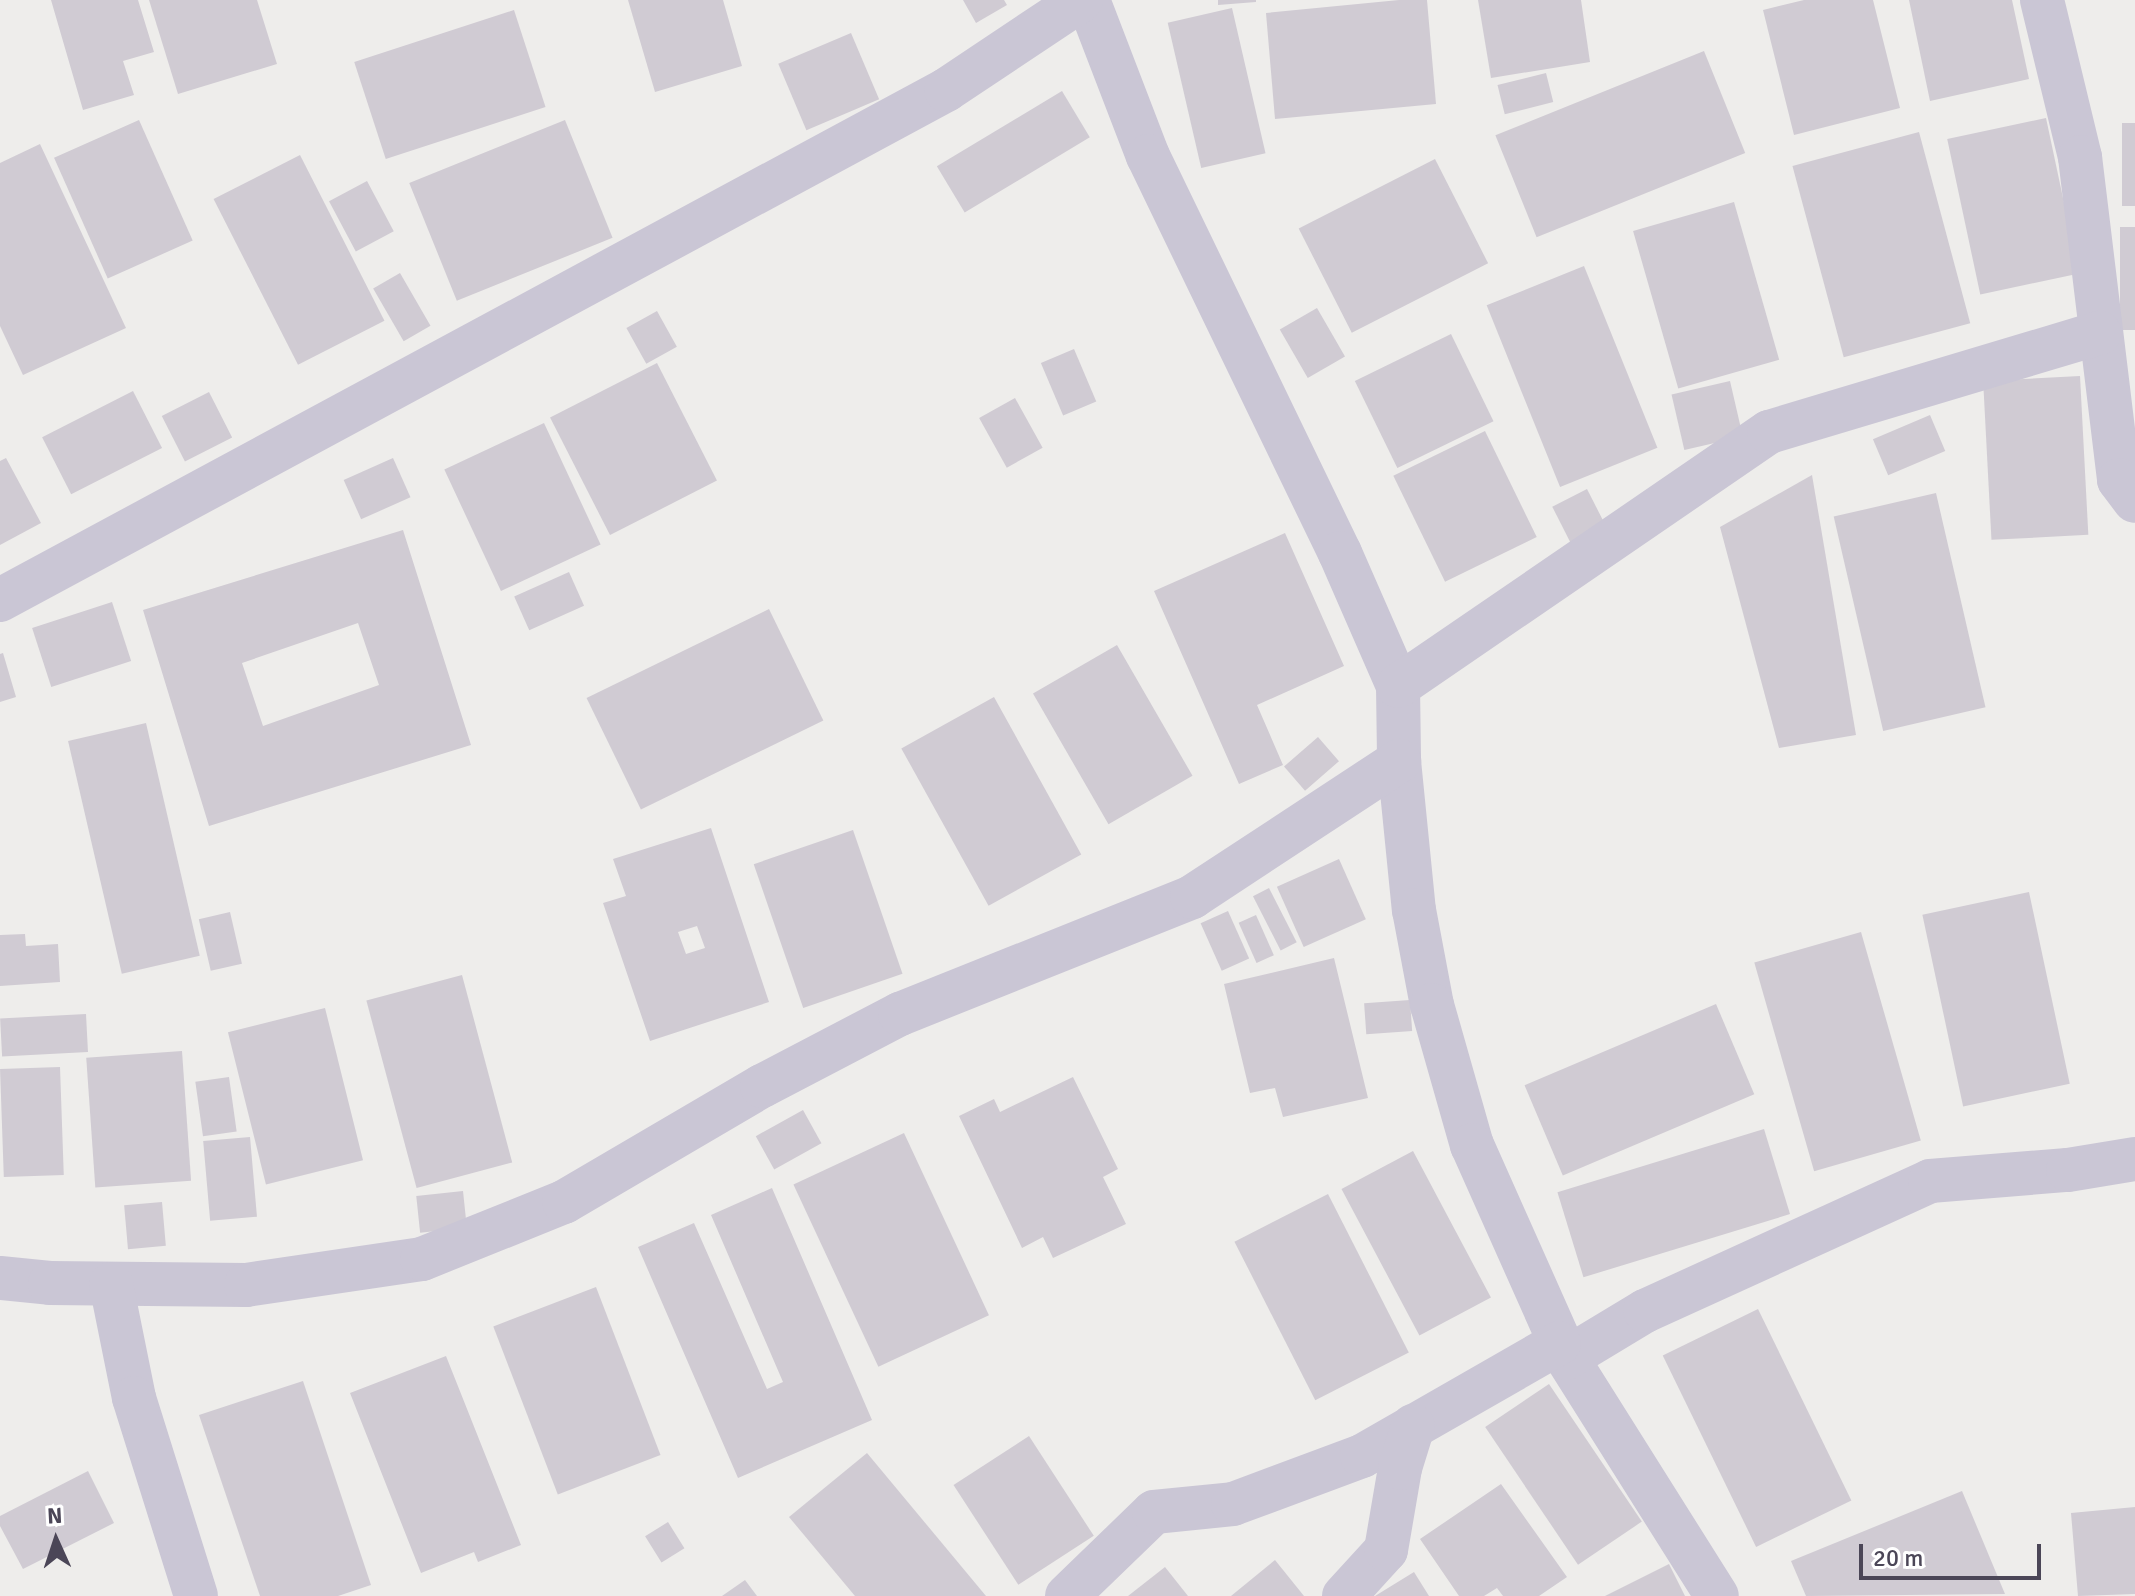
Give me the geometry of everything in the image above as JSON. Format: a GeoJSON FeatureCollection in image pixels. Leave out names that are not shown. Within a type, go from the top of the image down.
{"type":"FeatureCollection","features":[{"type":"Feature","properties":{"kind":"street"},"geometry":{"type":"LineString","coordinates":[[0,600],[946,90],[1081,0]]}},
{"type":"Feature","properties":{"kind":"street"},"geometry":{"type":"LineString","coordinates":[[1088,0],[1148,156],[1340,553],[1398,686],[1399,761],[1414,910],[1432,1005],[1472,1145],[1563,1350],[1717,1596]]}},
{"type":"Feature","properties":{"kind":"street"},"geometry":{"type":"LineString","coordinates":[[2042,0],[2080,157],[2119,480],[2135,501]]}},
{"type":"Feature","properties":{"kind":"street"},"geometry":{"type":"LineString","coordinates":[[1398,686],[1769,432],[2100,333]]}},
{"type":"Feature","properties":{"kind":"street"},"geometry":{"type":"LineString","coordinates":[[0,1278],[111,1284],[246,1285],[422,1259],[550,1208],[762,1086],[900,1014],[1192,897],[1399,761]]}},
{"type":"Feature","properties":{"kind":"street"},"geometry":{"type":"LineString","coordinates":[[1067,1596],[1154,1512],[1233,1504],[1362,1456],[1413,1426],[1563,1350],[1930,1181],[2068,1170],[2135,1159]]}},
{"type":"Feature","properties":{"kind":"street"},"geometry":{"type":"LineString","coordinates":[[111,1284],[134,1398],[196,1596]]}},
{"type":"Feature","properties":{"kind":"street"},"geometry":{"type":"LineString","coordinates":[[1344,1596],[1386,1550],[1400,1468],[1413,1426]]}},
{"type":"Feature","properties":{"kind":"building"},"geometry":{"type":"Polygon","coordinates":[[[51,0],[138,0],[154,52],[123,61],[134,95],[83,110],[51,0]]]}},
{"type":"Feature","properties":{"kind":"building"},"geometry":{"type":"Polygon","coordinates":[[[149,0],[257,0],[277,64],[178,94],[149,0]]]}},
{"type":"Feature","properties":{"kind":"building"},"geometry":{"type":"Polygon","coordinates":[[[628,0],[723,0],[742,66],[655,92],[628,0]]]}},
{"type":"Feature","properties":{"kind":"building"},"geometry":{"type":"Polygon","coordinates":[[[963,0],[1004,0],[1007,5],[976,23],[963,0]]]}},
{"type":"Feature","properties":{"kind":"building"},"geometry":{"type":"Polygon","coordinates":[[[1218,0],[1256,0],[1256,2],[1218,5],[1218,0]]]}},
{"type":"Feature","properties":{"kind":"building"},"geometry":{"type":"Polygon","coordinates":[[[1427,0],[1436,104],[1275,119],[1266,13],[1427,0]]]}},
{"type":"Feature","properties":{"kind":"building"},"geometry":{"type":"Polygon","coordinates":[[[1478,0],[1581,0],[1590,62],[1491,78],[1478,0]]]}},
{"type":"Feature","properties":{"kind":"building"},"geometry":{"type":"Polygon","coordinates":[[[1804,0],[1873,0],[1900,108],[1794,135],[1763,10],[1804,0]]]}},
{"type":"Feature","properties":{"kind":"building"},"geometry":{"type":"Polygon","coordinates":[[[1909,0],[2012,0],[2029,79],[1930,101],[1909,0]]]}},
{"type":"Feature","properties":{"kind":"building"},"geometry":{"type":"Polygon","coordinates":[[[1232,8],[1266,153],[1201,168],[1168,23],[1232,8]]]}},
{"type":"Feature","properties":{"kind":"building"},"geometry":{"type":"Polygon","coordinates":[[[514,10],[546,107],[386,159],[354,62],[514,10]]]}},
{"type":"Feature","properties":{"kind":"building"},"geometry":{"type":"Polygon","coordinates":[[[851,33],[879,99],[806,130],[778,64],[851,33]]]}},
{"type":"Feature","properties":{"kind":"building"},"geometry":{"type":"Polygon","coordinates":[[[1704,51],[1745,153],[1537,237],[1495,135],[1704,51]]]}},
{"type":"Feature","properties":{"kind":"building"},"geometry":{"type":"Polygon","coordinates":[[[1546,73],[1553,102],[1505,114],[1497,85],[1546,73]]]}},
{"type":"Feature","properties":{"kind":"building"},"geometry":{"type":"Polygon","coordinates":[[[1062,91],[1090,137],[965,212],[937,166],[1062,91]]]}},
{"type":"Feature","properties":{"kind":"building"},"geometry":{"type":"Polygon","coordinates":[[[2046,118],[2079,274],[1980,295],[1947,139],[2046,118]]]}},
{"type":"Feature","properties":{"kind":"building"},"geometry":{"type":"Polygon","coordinates":[[[139,120],[193,241],[108,278],[54,158],[139,120]]]}},
{"type":"Feature","properties":{"kind":"building"},"geometry":{"type":"Polygon","coordinates":[[[565,120],[613,238],[457,301],[409,183],[565,120]]]}},
{"type":"Feature","properties":{"kind":"building"},"geometry":{"type":"Polygon","coordinates":[[[2122,123],[2135,123],[2135,206],[2122,206],[2122,123]]]}},
{"type":"Feature","properties":{"kind":"building"},"geometry":{"type":"Polygon","coordinates":[[[1919,132],[1970,323],[1844,357],[1792,166],[1919,132]]]}},
{"type":"Feature","properties":{"kind":"building"},"geometry":{"type":"Polygon","coordinates":[[[40,144],[126,328],[23,375],[0,326],[0,163],[40,144]]]}},
{"type":"Feature","properties":{"kind":"building"},"geometry":{"type":"Polygon","coordinates":[[[300,155],[384,321],[298,365],[214,199],[300,155]]]}},
{"type":"Feature","properties":{"kind":"building"},"geometry":{"type":"Polygon","coordinates":[[[1435,159],[1488,263],[1352,333],[1299,228],[1435,159]]]}},
{"type":"Feature","properties":{"kind":"building"},"geometry":{"type":"Polygon","coordinates":[[[367,181],[394,231],[356,252],[329,201],[367,181]]]}},
{"type":"Feature","properties":{"kind":"building"},"geometry":{"type":"Polygon","coordinates":[[[1734,202],[1779,360],[1678,389],[1633,231],[1734,202]]]}},
{"type":"Feature","properties":{"kind":"building"},"geometry":{"type":"Polygon","coordinates":[[[2120,227],[2135,227],[2135,330],[2120,330],[2120,227]]]}},
{"type":"Feature","properties":{"kind":"building"},"geometry":{"type":"Polygon","coordinates":[[[1584,266],[1657,448],[1560,487],[1487,305],[1584,266]]]}},
{"type":"Feature","properties":{"kind":"building"},"geometry":{"type":"Polygon","coordinates":[[[400,273],[430,326],[404,341],[373,288],[400,273]]]}},
{"type":"Feature","properties":{"kind":"building"},"geometry":{"type":"Polygon","coordinates":[[[1317,308],[1345,356],[1308,378],[1280,330],[1317,308]]]}},
{"type":"Feature","properties":{"kind":"building"},"geometry":{"type":"Polygon","coordinates":[[[657,311],[677,347],[646,364],[626,328],[657,311]]]}},
{"type":"Feature","properties":{"kind":"building"},"geometry":{"type":"Polygon","coordinates":[[[1451,334],[1494,421],[1397,468],[1355,381],[1451,334]]]}},
{"type":"Feature","properties":{"kind":"building"},"geometry":{"type":"Polygon","coordinates":[[[1074,349],[1096,401],[1063,416],[1041,363],[1074,349]]]}},
{"type":"Feature","properties":{"kind":"building"},"geometry":{"type":"Polygon","coordinates":[[[657,363],[717,481],[610,535],[550,417],[657,363]]]}},
{"type":"Feature","properties":{"kind":"building"},"geometry":{"type":"Polygon","coordinates":[[[2080,376],[2088,535],[1991,540],[1983,381],[2080,376]]]}},
{"type":"Feature","properties":{"kind":"building"},"geometry":{"type":"Polygon","coordinates":[[[1730,381],[1743,437],[1684,450],[1672,394],[1730,381]]]}},
{"type":"Feature","properties":{"kind":"building"},"geometry":{"type":"Polygon","coordinates":[[[133,391],[162,448],[71,494],[42,437],[133,391]]]}},
{"type":"Feature","properties":{"kind":"building"},"geometry":{"type":"Polygon","coordinates":[[[209,392],[232,437],[185,462],[162,416],[209,392]]]}},
{"type":"Feature","properties":{"kind":"building"},"geometry":{"type":"Polygon","coordinates":[[[1015,398],[1043,448],[1007,468],[979,418],[1015,398]]]}},
{"type":"Feature","properties":{"kind":"building"},"geometry":{"type":"Polygon","coordinates":[[[1930,415],[1945,451],[1888,475],[1873,439],[1930,415]]]}},
{"type":"Feature","properties":{"kind":"building"},"geometry":{"type":"Polygon","coordinates":[[[544,423],[601,544],[501,591],[444,469],[544,423]]]}},
{"type":"Feature","properties":{"kind":"building"},"geometry":{"type":"Polygon","coordinates":[[[1485,431],[1537,537],[1445,582],[1393,476],[1485,431]]]}},
{"type":"Feature","properties":{"kind":"building"},"geometry":{"type":"Polygon","coordinates":[[[6,458],[41,523],[0,545],[0,461],[6,458]]]}},
{"type":"Feature","properties":{"kind":"building"},"geometry":{"type":"Polygon","coordinates":[[[393,458],[410,497],[361,519],[344,480],[393,458]]]}},
{"type":"Feature","properties":{"kind":"building"},"geometry":{"type":"Polygon","coordinates":[[[1812,475],[1856,735],[1779,748],[1720,527],[1812,475]]]}},
{"type":"Feature","properties":{"kind":"building"},"geometry":{"type":"Polygon","coordinates":[[[1587,489],[1606,526],[1571,544],[1552,507],[1587,489]]]}},
{"type":"Feature","properties":{"kind":"building"},"geometry":{"type":"Polygon","coordinates":[[[1936,493],[1985,707],[1883,731],[1834,517],[1936,493]]]}},
{"type":"Feature","properties":{"kind":"building"},"geometry":{"type":"Polygon","coordinates":[[[403,530],[471,745],[209,826],[143,610],[403,530]],[[358,623],[242,663],[263,726],[379,685],[358,623]]]}},
{"type":"Feature","properties":{"kind":"building"},"geometry":{"type":"Polygon","coordinates":[[[1285,533],[1344,666],[1257,705],[1283,765],[1239,784],[1154,591],[1285,533]]]}},
{"type":"Feature","properties":{"kind":"building"},"geometry":{"type":"Polygon","coordinates":[[[569,572],[584,606],[529,630],[514,596],[569,572]]]}},
{"type":"Feature","properties":{"kind":"building"},"geometry":{"type":"Polygon","coordinates":[[[112,602],[131,661],[51,687],[32,628],[112,602]]]}},
{"type":"Feature","properties":{"kind":"building"},"geometry":{"type":"Polygon","coordinates":[[[769,609],[823,720],[641,809],[587,698],[769,609]]]}},
{"type":"Feature","properties":{"kind":"building"},"geometry":{"type":"Polygon","coordinates":[[[1117,645],[1192,776],[1108,824],[1033,694],[1117,645]]]}},
{"type":"Feature","properties":{"kind":"building"},"geometry":{"type":"Polygon","coordinates":[[[3,653],[16,697],[0,702],[0,654],[3,653]]]}},
{"type":"Feature","properties":{"kind":"building"},"geometry":{"type":"Polygon","coordinates":[[[994,697],[1081,854],[989,906],[901,748],[994,697]]]}},
{"type":"Feature","properties":{"kind":"building"},"geometry":{"type":"Polygon","coordinates":[[[146,723],[200,956],[122,974],[68,741],[146,723]]]}},
{"type":"Feature","properties":{"kind":"building"},"geometry":{"type":"Polygon","coordinates":[[[1318,737],[1339,761],[1305,791],[1284,767],[1318,737]]]}},
{"type":"Feature","properties":{"kind":"building"},"geometry":{"type":"Polygon","coordinates":[[[711,828],[769,1002],[650,1041],[603,903],[626,896],[613,859],[711,828]],[[697,926],[678,932],[686,954],[705,948],[697,926]]]}},
{"type":"Feature","properties":{"kind":"building"},"geometry":{"type":"Polygon","coordinates":[[[853,830],[902,974],[803,1008],[754,864],[853,830]]]}},
{"type":"Feature","properties":{"kind":"building"},"geometry":{"type":"Polygon","coordinates":[[[1339,859],[1366,919],[1304,947],[1277,887],[1339,859]]]}},
{"type":"Feature","properties":{"kind":"building"},"geometry":{"type":"Polygon","coordinates":[[[1269,888],[1297,942],[1281,951],[1253,896],[1269,888]]]}},
{"type":"Feature","properties":{"kind":"building"},"geometry":{"type":"Polygon","coordinates":[[[2029,892],[2070,1084],[1963,1106],[1922,915],[2029,892]]]}},
{"type":"Feature","properties":{"kind":"building"},"geometry":{"type":"Polygon","coordinates":[[[1228,911],[1249,959],[1222,971],[1201,923],[1228,911]]]}},
{"type":"Feature","properties":{"kind":"building"},"geometry":{"type":"Polygon","coordinates":[[[230,912],[242,964],[211,971],[199,919],[230,912]]]}},
{"type":"Feature","properties":{"kind":"building"},"geometry":{"type":"Polygon","coordinates":[[[1256,915],[1274,955],[1257,963],[1239,923],[1256,915]]]}},
{"type":"Feature","properties":{"kind":"building"},"geometry":{"type":"Polygon","coordinates":[[[1861,932],[1921,1141],[1814,1171],[1754,963],[1861,932]]]}},
{"type":"Feature","properties":{"kind":"building"},"geometry":{"type":"Polygon","coordinates":[[[25,934],[26,946],[58,944],[60,982],[0,986],[0,935],[25,934]]]}},
{"type":"Feature","properties":{"kind":"building"},"geometry":{"type":"Polygon","coordinates":[[[1334,958],[1368,1098],[1283,1117],[1275,1088],[1250,1093],[1224,984],[1334,958]]]}},
{"type":"Feature","properties":{"kind":"building"},"geometry":{"type":"Polygon","coordinates":[[[462,975],[512,1162],[417,1188],[366,1001],[462,975]]]}},
{"type":"Feature","properties":{"kind":"building"},"geometry":{"type":"Polygon","coordinates":[[[1410,1000],[1412,1031],[1366,1034],[1364,1003],[1410,1000]]]}},
{"type":"Feature","properties":{"kind":"building"},"geometry":{"type":"Polygon","coordinates":[[[1716,1004],[1754,1094],[1563,1175],[1525,1085],[1716,1004]]]}},
{"type":"Feature","properties":{"kind":"building"},"geometry":{"type":"Polygon","coordinates":[[[325,1008],[363,1160],[266,1185],[228,1032],[325,1008]]]}},
{"type":"Feature","properties":{"kind":"building"},"geometry":{"type":"Polygon","coordinates":[[[86,1014],[88,1052],[2,1056],[0,1019],[86,1014]]]}},
{"type":"Feature","properties":{"kind":"building"},"geometry":{"type":"Polygon","coordinates":[[[182,1051],[191,1181],[95,1187],[86,1058],[182,1051]]]}},
{"type":"Feature","properties":{"kind":"building"},"geometry":{"type":"Polygon","coordinates":[[[60,1067],[64,1175],[4,1177],[0,1069],[60,1067]]]}},
{"type":"Feature","properties":{"kind":"building"},"geometry":{"type":"Polygon","coordinates":[[[229,1077],[237,1131],[203,1136],[195,1082],[229,1077]]]}},
{"type":"Feature","properties":{"kind":"building"},"geometry":{"type":"Polygon","coordinates":[[[1073,1077],[1118,1169],[1103,1177],[1126,1224],[1053,1258],[1043,1237],[1022,1248],[959,1116],[994,1099],[1000,1112],[1073,1077]]]}},
{"type":"Feature","properties":{"kind":"building"},"geometry":{"type":"Polygon","coordinates":[[[803,1110],[821,1143],[774,1169],[756,1136],[803,1110]]]}},
{"type":"Feature","properties":{"kind":"building"},"geometry":{"type":"Polygon","coordinates":[[[1764,1129],[1790,1214],[1583,1277],[1557,1192],[1764,1129]]]}},
{"type":"Feature","properties":{"kind":"building"},"geometry":{"type":"Polygon","coordinates":[[[904,1133],[989,1315],[878,1367],[793,1185],[904,1133]]]}},
{"type":"Feature","properties":{"kind":"building"},"geometry":{"type":"Polygon","coordinates":[[[250,1137],[257,1217],[210,1221],[203,1141],[250,1137]]]}},
{"type":"Feature","properties":{"kind":"building"},"geometry":{"type":"Polygon","coordinates":[[[1413,1151],[1491,1298],[1419,1336],[1341,1189],[1413,1151]]]}},
{"type":"Feature","properties":{"kind":"building"},"geometry":{"type":"Polygon","coordinates":[[[772,1188],[872,1420],[738,1478],[638,1247],[694,1223],[767,1389],[783,1382],[711,1215],[772,1188]]]}},
{"type":"Feature","properties":{"kind":"building"},"geometry":{"type":"Polygon","coordinates":[[[463,1191],[467,1228],[420,1233],[416,1196],[463,1191]]]}},
{"type":"Feature","properties":{"kind":"building"},"geometry":{"type":"Polygon","coordinates":[[[1328,1194],[1409,1353],[1315,1400],[1234,1242],[1328,1194]]]}},
{"type":"Feature","properties":{"kind":"building"},"geometry":{"type":"Polygon","coordinates":[[[162,1202],[166,1246],[128,1249],[124,1205],[162,1202]]]}},
{"type":"Feature","properties":{"kind":"building"},"geometry":{"type":"Polygon","coordinates":[[[596,1287],[661,1455],[558,1494],[493,1326],[596,1287]]]}},
{"type":"Feature","properties":{"kind":"building"},"geometry":{"type":"Polygon","coordinates":[[[1758,1309],[1851,1500],[1756,1547],[1663,1355],[1758,1309]]]}},
{"type":"Feature","properties":{"kind":"building"},"geometry":{"type":"Polygon","coordinates":[[[446,1356],[521,1545],[478,1562],[474,1552],[421,1573],[350,1393],[446,1356]]]}},
{"type":"Feature","properties":{"kind":"building"},"geometry":{"type":"Polygon","coordinates":[[[303,1381],[371,1585],[338,1596],[260,1596],[199,1415],[303,1381]]]}},
{"type":"Feature","properties":{"kind":"building"},"geometry":{"type":"Polygon","coordinates":[[[1549,1384],[1642,1522],[1578,1565],[1485,1427],[1549,1384]]]}},
{"type":"Feature","properties":{"kind":"building"},"geometry":{"type":"Polygon","coordinates":[[[1029,1436],[1094,1536],[1018,1585],[954,1485],[1029,1436]]]}},
{"type":"Feature","properties":{"kind":"building"},"geometry":{"type":"Polygon","coordinates":[[[867,1453],[986,1596],[855,1596],[789,1517],[867,1453]]]}},
{"type":"Feature","properties":{"kind":"building"},"geometry":{"type":"Polygon","coordinates":[[[88,1471],[114,1523],[23,1569],[0,1526],[0,1516],[88,1471]]]}},
{"type":"Feature","properties":{"kind":"building"},"geometry":{"type":"Polygon","coordinates":[[[1501,1484],[1567,1577],[1539,1596],[1503,1596],[1497,1588],[1484,1596],[1459,1596],[1420,1539],[1501,1484]]]}},
{"type":"Feature","properties":{"kind":"building"},"geometry":{"type":"Polygon","coordinates":[[[1962,1491],[2005,1594],[1806,1596],[1791,1561],[1962,1491]]]}},
{"type":"Feature","properties":{"kind":"building"},"geometry":{"type":"Polygon","coordinates":[[[2135,1507],[2135,1594],[2078,1596],[2071,1513],[2135,1507]]]}},
{"type":"Feature","properties":{"kind":"building"},"geometry":{"type":"Polygon","coordinates":[[[668,1522],[684,1548],[662,1563],[645,1536],[668,1522]]]}},
{"type":"Feature","properties":{"kind":"building"},"geometry":{"type":"Polygon","coordinates":[[[1275,1560],[1304,1596],[1231,1596],[1275,1560]]]}},
{"type":"Feature","properties":{"kind":"building"},"geometry":{"type":"Polygon","coordinates":[[[1669,1564],[1685,1596],[1605,1596],[1669,1564]]]}},
{"type":"Feature","properties":{"kind":"building"},"geometry":{"type":"Polygon","coordinates":[[[1165,1567],[1188,1596],[1128,1596],[1165,1567]]]}},
{"type":"Feature","properties":{"kind":"building"},"geometry":{"type":"Polygon","coordinates":[[[1414,1572],[1429,1596],[1375,1596],[1414,1572]]]}},
{"type":"Feature","properties":{"kind":"building"},"geometry":{"type":"Polygon","coordinates":[[[745,1580],[757,1596],[722,1596],[745,1580]]]}}]}
